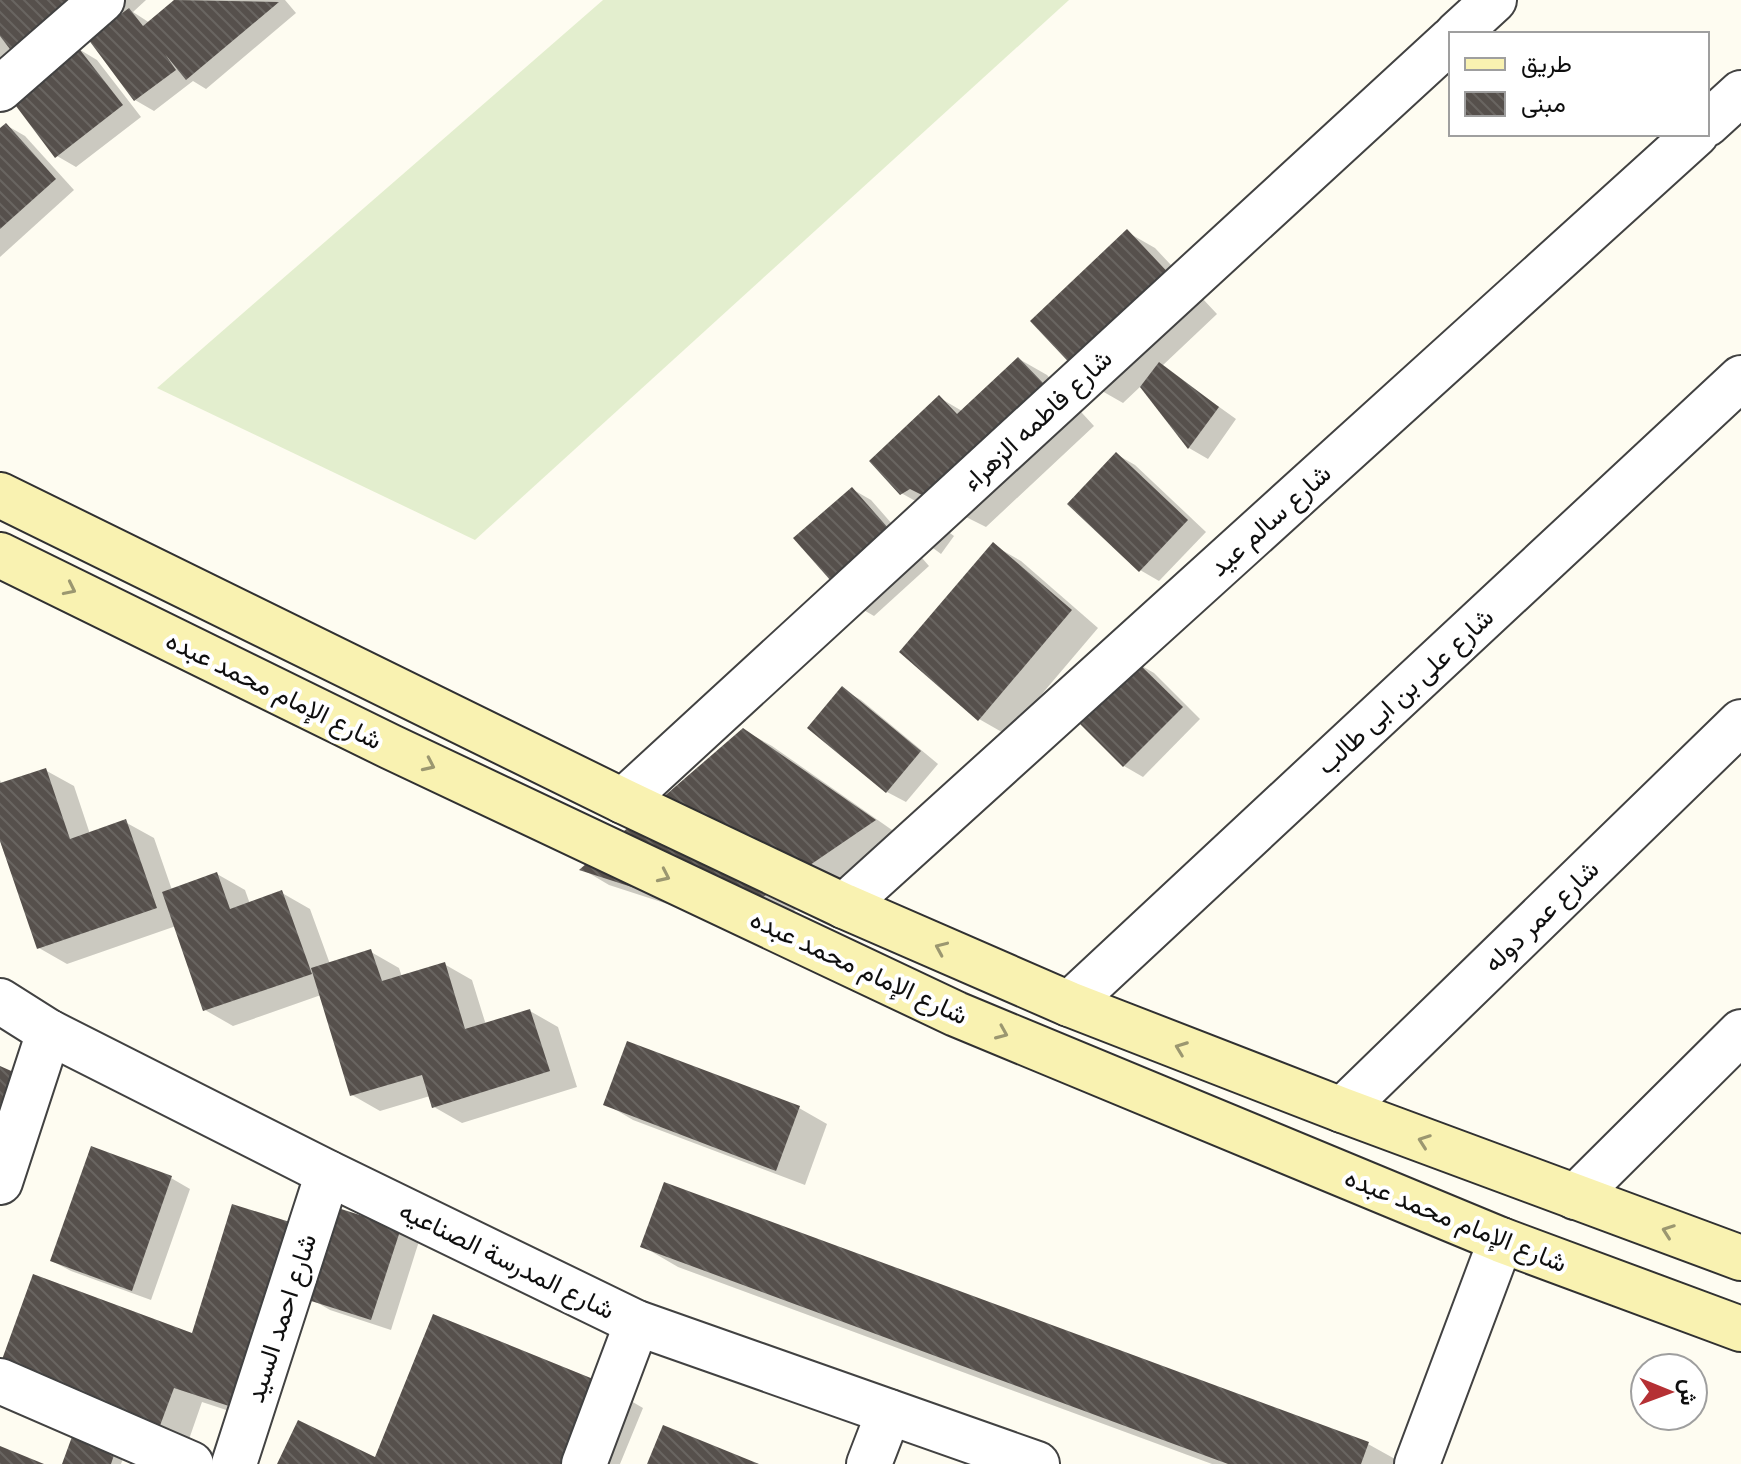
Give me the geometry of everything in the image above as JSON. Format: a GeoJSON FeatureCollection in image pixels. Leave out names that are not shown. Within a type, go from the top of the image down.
{"type":"FeatureCollection","features":[{"type":"Feature","properties":{"kind":"main road","name":"شارع الإمام محمد عبده"},"geometry":{"type":"LineString","coordinates":[[0,495],[844,906],[1069,1004],[1342,1110],[1741,1258]]}},
{"type":"Feature","properties":{"kind":"main road","name":"شارع الإمام محمد عبده"},"geometry":{"type":"LineString","coordinates":[[0,555],[391,747],[956,1014],[1501,1240],[1741,1329]]}},
{"type":"Feature","properties":{"kind":"street"},"geometry":{"type":"LineString","coordinates":[[0,89],[102,0]]}},
{"type":"Feature","properties":{"kind":"street"},"geometry":{"type":"LineString","coordinates":[[1459,32],[1494,0]]}},
{"type":"Feature","properties":{"kind":"street","name":"شارع فاطمه الزهراء"},"geometry":{"type":"LineString","coordinates":[[623,801],[1449,42]]}},
{"type":"Feature","properties":{"kind":"street"},"geometry":{"type":"LineString","coordinates":[[1709,122],[1741,93]]}},
{"type":"Feature","properties":{"kind":"street","name":"شارع سالم عيد"},"geometry":{"type":"LineString","coordinates":[[844,906],[1694,136]]}},
{"type":"Feature","properties":{"kind":"street","name":"شارع على بن ابى طالب"},"geometry":{"type":"LineString","coordinates":[[1069,1004],[1741,378]]}},
{"type":"Feature","properties":{"kind":"street","name":"شارع عمر دوله"},"geometry":{"type":"LineString","coordinates":[[1342,1110],[1741,722]]}},
{"type":"Feature","properties":{"kind":"street","name":"شارع المدرسة الصناعيه"},"geometry":{"type":"LineString","coordinates":[[0,1001],[49,1032],[328,1173],[637,1323],[1037,1464]]}},
{"type":"Feature","properties":{"kind":"street"},"geometry":{"type":"LineString","coordinates":[[0,1182],[49,1032]]}},
{"type":"Feature","properties":{"kind":"street"},"geometry":{"type":"LineString","coordinates":[[1575,1197],[1741,1032]]}},
{"type":"Feature","properties":{"kind":"street","name":"شارع احمد السيد"},"geometry":{"type":"LineString","coordinates":[[234,1464],[328,1173]]}},
{"type":"Feature","properties":{"kind":"street"},"geometry":{"type":"LineString","coordinates":[[1417,1464],[1501,1240]]}},
{"type":"Feature","properties":{"kind":"street"},"geometry":{"type":"LineString","coordinates":[[584,1464],[637,1323]]}},
{"type":"Feature","properties":{"kind":"street"},"geometry":{"type":"LineString","coordinates":[[0,1381],[191,1464]]}},
{"type":"Feature","properties":{"kind":"street"},"geometry":{"type":"LineString","coordinates":[[869,1464],[889,1412]]}},
{"type":"Feature","properties":{"kind":"green space"},"geometry":{"type":"Polygon","coordinates":[[[603,0],[1069,0],[475,540],[157,388],[603,0]]]}},
{"type":"Feature","properties":{"kind":"building"},"geometry":{"type":"Polygon","coordinates":[[[0,0],[108,0],[22,65],[0,36],[0,0]]]}},
{"type":"Feature","properties":{"kind":"building"},"geometry":{"type":"Polygon","coordinates":[[[174,0],[279,2],[186,80],[165,54],[176,70],[134,101],[88,39],[129,8],[143,26],[174,0]]]}},
{"type":"Feature","properties":{"kind":"building"},"geometry":{"type":"Polygon","coordinates":[[[77,46],[123,105],[55,158],[10,98],[77,46]]]}},
{"type":"Feature","properties":{"kind":"building"},"geometry":{"type":"Polygon","coordinates":[[[6,123],[56,179],[0,229],[0,128],[6,123]]]}},
{"type":"Feature","properties":{"kind":"building"},"geometry":{"type":"Polygon","coordinates":[[[1127,229],[1191,297],[1094,389],[1030,321],[1127,229]]]}},
{"type":"Feature","properties":{"kind":"building"},"geometry":{"type":"Polygon","coordinates":[[[1018,357],[1068,409],[956,512],[910,489],[900,495],[869,461],[939,395],[957,414],[1018,357]]]}},
{"type":"Feature","properties":{"kind":"building"},"geometry":{"type":"Polygon","coordinates":[[[1159,362],[1219,407],[1188,449],[1140,387],[1159,362]]]}},
{"type":"Feature","properties":{"kind":"building"},"geometry":{"type":"Polygon","coordinates":[[[1116,452],[1188,520],[1139,572],[1067,504],[1116,452]]]}},
{"type":"Feature","properties":{"kind":"building"},"geometry":{"type":"Polygon","coordinates":[[[852,487],[911,554],[854,607],[793,538],[852,487]]]}},
{"type":"Feature","properties":{"kind":"building"},"geometry":{"type":"Polygon","coordinates":[[[993,542],[1072,610],[978,721],[899,652],[993,542]]]}},
{"type":"Feature","properties":{"kind":"building"},"geometry":{"type":"Polygon","coordinates":[[[1135,660],[1183,707],[1123,767],[1076,720],[1135,660]]]}},
{"type":"Feature","properties":{"kind":"building"},"geometry":{"type":"Polygon","coordinates":[[[842,686],[921,751],[886,793],[807,728],[842,686]]]}},
{"type":"Feature","properties":{"kind":"building"},"geometry":{"type":"Polygon","coordinates":[[[743,728],[876,820],[731,919],[579,870],[743,728]]]}},
{"type":"Feature","properties":{"kind":"building"},"geometry":{"type":"Polygon","coordinates":[[[46,768],[70,839],[126,819],[157,908],[37,949],[0,841],[0,783],[46,768]]]}},
{"type":"Feature","properties":{"kind":"building"},"geometry":{"type":"Polygon","coordinates":[[[217,872],[230,909],[282,890],[312,974],[203,1011],[162,892],[217,872]]]}},
{"type":"Feature","properties":{"kind":"building"},"geometry":{"type":"Polygon","coordinates":[[[371,949],[382,981],[445,962],[465,1029],[530,1009],[550,1071],[432,1108],[422,1075],[350,1096],[311,968],[371,949]]]}},
{"type":"Feature","properties":{"kind":"building"},"geometry":{"type":"Polygon","coordinates":[[[627,1041],[800,1106],[776,1171],[603,1105],[627,1041]]]}},
{"type":"Feature","properties":{"kind":"building"},"geometry":{"type":"Polygon","coordinates":[[[0,1066],[27,1078],[0,1143],[0,1066]]]}},
{"type":"Feature","properties":{"kind":"building"},"geometry":{"type":"Polygon","coordinates":[[[91,1146],[172,1176],[132,1291],[50,1261],[91,1146]]]}},
{"type":"Feature","properties":{"kind":"building"},"geometry":{"type":"Polygon","coordinates":[[[664,1182],[1369,1442],[1361,1464],[1228,1464],[640,1247],[664,1182]]]}},
{"type":"Feature","properties":{"kind":"building"},"geometry":{"type":"Polygon","coordinates":[[[232,1204],[293,1223],[235,1408],[174,1388],[158,1431],[0,1365],[33,1274],[192,1333],[232,1204]]]}},
{"type":"Feature","properties":{"kind":"building"},"geometry":{"type":"Polygon","coordinates":[[[338,1208],[391,1225],[402,1225],[371,1320],[308,1300],[338,1208]]]}},
{"type":"Feature","properties":{"kind":"building"},"geometry":{"type":"Polygon","coordinates":[[[433,1314],[608,1385],[576,1464],[277,1464],[298,1420],[375,1457],[433,1314]]]}},
{"type":"Feature","properties":{"kind":"building"},"geometry":{"type":"Polygon","coordinates":[[[663,1425],[759,1464],[647,1464],[663,1425]]]}},
{"type":"Feature","properties":{"kind":"building"},"geometry":{"type":"Polygon","coordinates":[[[73,1434],[116,1449],[111,1464],[62,1464],[73,1434]]]}},
{"type":"Feature","properties":{"kind":"building"},"geometry":{"type":"Polygon","coordinates":[[[0,1446],[44,1464],[0,1464],[0,1446]]]}}]}
